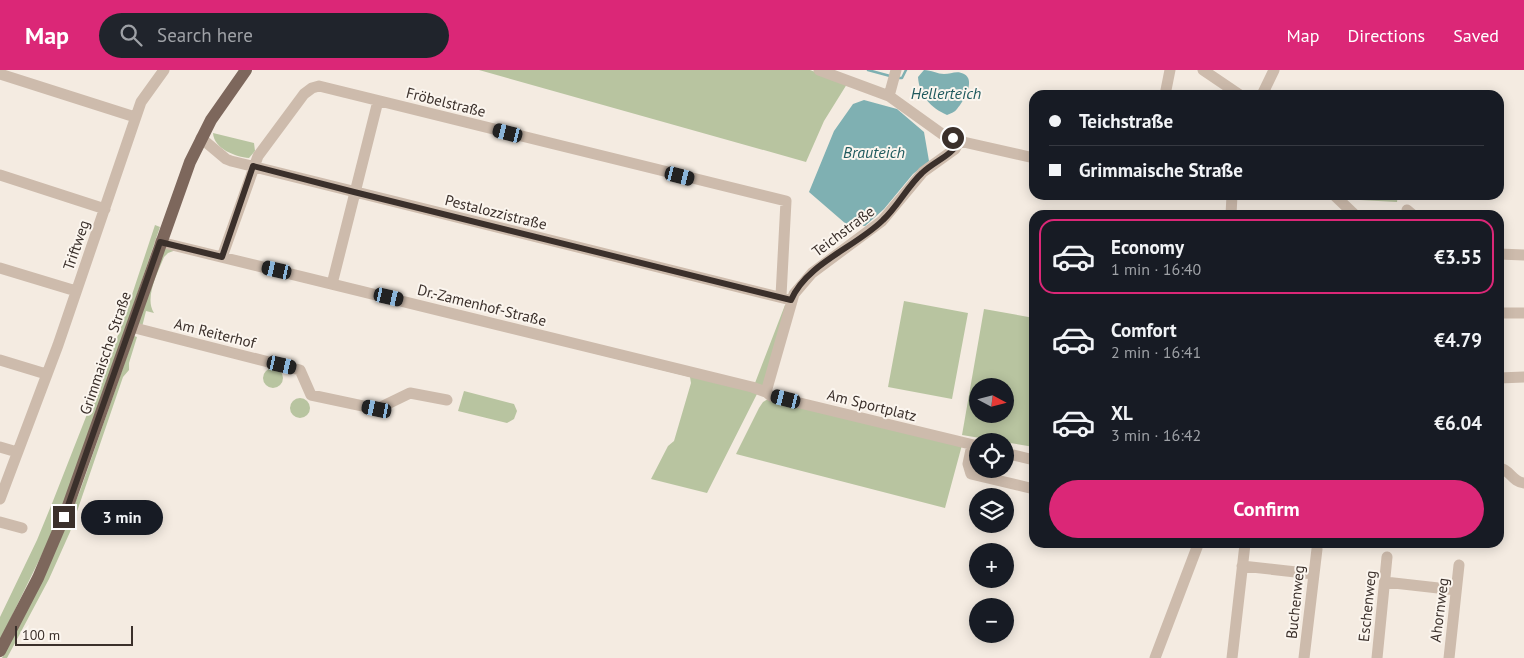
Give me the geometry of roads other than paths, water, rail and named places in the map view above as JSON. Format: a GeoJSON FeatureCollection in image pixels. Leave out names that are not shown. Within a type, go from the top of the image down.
{"type":"FeatureCollection","features":[{"type":"Feature","properties":{"kind":"main road","name":"Grimmaische Straße"},"geometry":{"type":"LineString","coordinates":[[0,651],[52,547],[132,327],[182,179],[211,120],[246,70]]}},
{"type":"Feature","properties":{"kind":"street","name":"Triftweg"},"geometry":{"type":"LineString","coordinates":[[0,499],[58,345],[135,117],[141,102],[164,70]]}},
{"type":"Feature","properties":{"kind":"street"},"geometry":{"type":"LineString","coordinates":[[820,70],[889,96],[938,132],[959,141],[1029,157]]}},
{"type":"Feature","properties":{"kind":"street"},"geometry":{"type":"LineString","coordinates":[[1167,90],[1170,70]]}},
{"type":"Feature","properties":{"kind":"street"},"geometry":{"type":"LineString","coordinates":[[1203,70],[1233,90]]}},
{"type":"Feature","properties":{"kind":"street"},"geometry":{"type":"LineString","coordinates":[[1264,90],[1274,70]]}},
{"type":"Feature","properties":{"kind":"street"},"geometry":{"type":"LineString","coordinates":[[0,74],[135,117]]}},
{"type":"Feature","properties":{"kind":"street"},"geometry":{"type":"LineString","coordinates":[[889,96],[894,75]]}},
{"type":"Feature","properties":{"kind":"street","name":"Fröbelstraße"},"geometry":{"type":"LineString","coordinates":[[222,257],[258,156],[304,94],[312,88],[319,86],[786,201],[786,298]]}},
{"type":"Feature","properties":{"kind":"street"},"geometry":{"type":"LineString","coordinates":[[332,284],[378,101]]}},
{"type":"Feature","properties":{"kind":"street","name":"Pestalozzistraße"},"geometry":{"type":"LineString","coordinates":[[201,138],[226,159],[786,298]]}},
{"type":"Feature","properties":{"kind":"street","name":"Teichstraße"},"geometry":{"type":"LineString","coordinates":[[766,392],[780,344],[786,298],[794,294],[812,273],[882,221],[923,172],[955,149],[959,141]]}},
{"type":"Feature","properties":{"kind":"street"},"geometry":{"type":"LineString","coordinates":[[0,175],[104,210]]}},
{"type":"Feature","properties":{"kind":"street"},"geometry":{"type":"LineString","coordinates":[[1339,200],[1350,210]]}},
{"type":"Feature","properties":{"kind":"street","name":"Dr.-Zamenhof-Straße"},"geometry":{"type":"LineString","coordinates":[[160,242],[766,392]]}},
{"type":"Feature","properties":{"kind":"street"},"geometry":{"type":"LineString","coordinates":[[1504,254],[1524,255]]}},
{"type":"Feature","properties":{"kind":"street","name":"Triftweg"},"geometry":{"type":"LineString","coordinates":[[0,268],[76,291]]}},
{"type":"Feature","properties":{"kind":"street"},"geometry":{"type":"LineString","coordinates":[[1504,313],[1524,313]]}},
{"type":"Feature","properties":{"kind":"street","name":"Am Reiterhof"},"geometry":{"type":"LineString","coordinates":[[132,327],[300,370],[311,395],[377,409],[410,393],[447,400]]}},
{"type":"Feature","properties":{"kind":"street"},"geometry":{"type":"LineString","coordinates":[[0,360],[46,374]]}},
{"type":"Feature","properties":{"kind":"street"},"geometry":{"type":"LineString","coordinates":[[1504,378],[1524,377]]}},
{"type":"Feature","properties":{"kind":"street","name":"Am Sportplatz"},"geometry":{"type":"LineString","coordinates":[[766,392],[771,396],[969,445]]}},
{"type":"Feature","properties":{"kind":"street"},"geometry":{"type":"LineString","coordinates":[[0,447],[17,452]]}},
{"type":"Feature","properties":{"kind":"street"},"geometry":{"type":"LineString","coordinates":[[1014,455],[1029,459]]}},
{"type":"Feature","properties":{"kind":"street"},"geometry":{"type":"LineString","coordinates":[[1504,469],[1514,480],[1524,483]]}},
{"type":"Feature","properties":{"kind":"street","name":"Am Sportplatz"},"geometry":{"type":"LineString","coordinates":[[988,478],[1029,488]]}},
{"type":"Feature","properties":{"kind":"street"},"geometry":{"type":"LineString","coordinates":[[0,522],[22,528]]}},
{"type":"Feature","properties":{"kind":"street"},"geometry":{"type":"LineString","coordinates":[[1155,658],[1197,548]]}},
{"type":"Feature","properties":{"kind":"street"},"geometry":{"type":"LineString","coordinates":[[1232,658],[1244,548]]}},
{"type":"Feature","properties":{"kind":"street","name":"Buchenweg"},"geometry":{"type":"LineString","coordinates":[[1304,658],[1316,549]]}},
{"type":"Feature","properties":{"kind":"street","name":"Eschenweg"},"geometry":{"type":"LineString","coordinates":[[1377,658],[1387,557]]}},
{"type":"Feature","properties":{"kind":"street","name":"Ahornweg"},"geometry":{"type":"LineString","coordinates":[[1449,658],[1459,565]]}},
{"type":"Feature","properties":{"kind":"street"},"geometry":{"type":"LineString","coordinates":[[1242,566],[1314,574]]}},
{"type":"Feature","properties":{"kind":"street"},"geometry":{"type":"LineString","coordinates":[[1385,582],[1456,590]]}},
{"type":"Feature","properties":{"kind":"water","name":"Hellerteich"},"geometry":{"type":"Polygon","coordinates":[[[924,70],[944,74],[959,72],[967,77],[969,81],[968,91],[955,111],[947,115],[931,105],[923,95],[918,77],[924,70]]]}},
{"type":"Feature","properties":{"kind":"water","name":"Brauteich"},"geometry":{"type":"Polygon","coordinates":[[[864,100],[897,109],[924,132],[929,161],[913,174],[884,209],[865,226],[846,224],[809,192],[834,131],[853,104],[864,100]]]}},
{"type":"Feature","properties":{"kind":"waterway"},"geometry":{"type":"LineString","coordinates":[[868,70],[890,76]]}},
{"type":"Feature","properties":{"kind":"waterway"},"geometry":{"type":"LineString","coordinates":[[898,78],[902,78],[906,70]]}}]}
